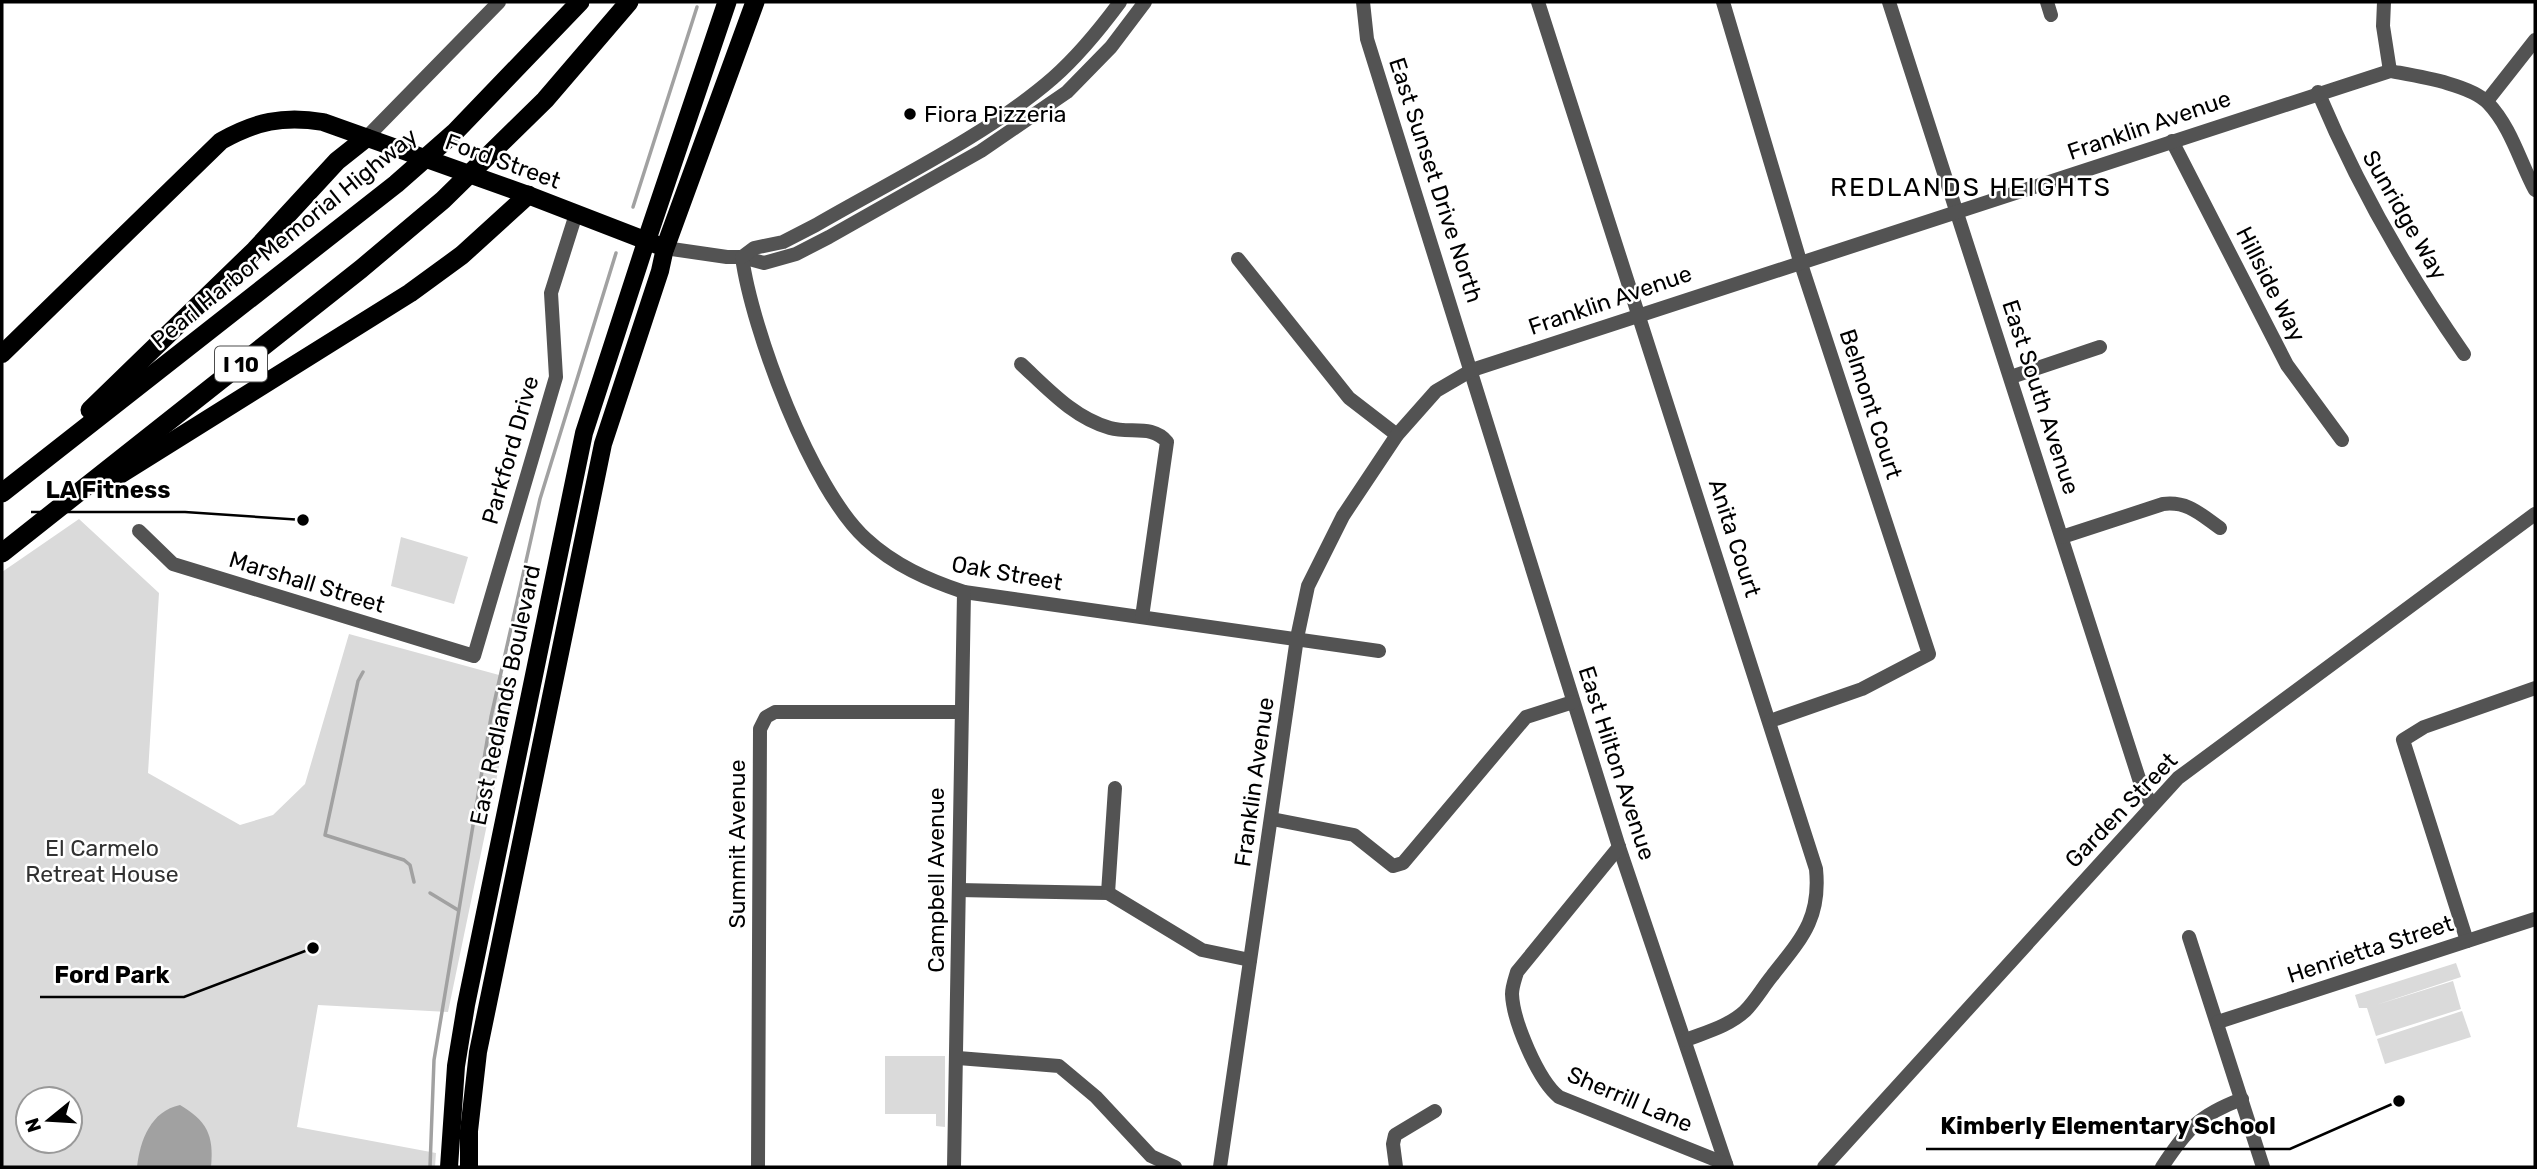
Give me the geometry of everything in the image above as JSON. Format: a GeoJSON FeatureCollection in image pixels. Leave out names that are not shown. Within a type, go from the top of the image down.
{"type":"FeatureCollection","features":[{"type":"Feature","properties":{"kind":"highway","name":"Pearl Harbor Memorial Highway"},"geometry":{"type":"LineString","coordinates":[[5,491],[396,184],[454,133],[580,2]]}},
{"type":"Feature","properties":{"kind":"highway","name":"I 10"},"geometry":{"type":"LineString","coordinates":[[2,553],[443,200],[545,100],[629,2]]}},
{"type":"Feature","properties":{"kind":"highway"},"geometry":{"type":"LineString","coordinates":[[656,245],[727,2]]}},
{"type":"Feature","properties":{"kind":"highway"},"geometry":{"type":"LineString","coordinates":[[656,245],[755,2]]}},
{"type":"Feature","properties":{"kind":"highway"},"geometry":{"type":"LineString","coordinates":[[5,491],[255,250],[337,161],[366,138]]}},
{"type":"Feature","properties":{"kind":"highway"},"geometry":{"type":"LineString","coordinates":[[38,526],[410,293],[462,255],[528,195]]}},
{"type":"Feature","properties":{"kind":"main road","name":"Ford Street"},"geometry":{"type":"LineString","coordinates":[[2,354],[221,141],[247,127],[271,119],[298,118],[323,122],[528,195],[656,245]]}},
{"type":"Feature","properties":{"kind":"main road","name":"East Redlands Boulevard"},"geometry":{"type":"LineString","coordinates":[[449,1167],[456,1066],[466,1005],[584,433],[656,245]]}},
{"type":"Feature","properties":{"kind":"main road","name":"East Redlands Boulevard"},"geometry":{"type":"LineString","coordinates":[[469,1167],[469,1131],[478,1052],[603,444],[660,271],[656,245]]}},
{"type":"Feature","properties":{"kind":"street"},"geometry":{"type":"LineString","coordinates":[[366,138],[499,2]]}},
{"type":"Feature","properties":{"kind":"street","name":"Ford Street"},"geometry":{"type":"LineString","coordinates":[[742,257],[754,248],[783,242],[816,225],[970,135],[1053,78],[1097,33],[1120,2]]}},
{"type":"Feature","properties":{"kind":"street","name":"Ford Street"},"geometry":{"type":"LineString","coordinates":[[656,245],[742,257],[764,263],[796,254],[981,151],[1067,92],[1111,47],[1144,2]]}},
{"type":"Feature","properties":{"kind":"street","name":"East Sunset Drive North"},"geometry":{"type":"LineString","coordinates":[[1363,2],[1367,39],[1472,370]]}},
{"type":"Feature","properties":{"kind":"street","name":"Anita Court"},"geometry":{"type":"LineString","coordinates":[[1538,2],[1816,869],[1817,899],[1814,915],[1806,931],[1745,1011],[1719,1027],[1686,1040]]}},
{"type":"Feature","properties":{"kind":"street","name":"Belmont Court"},"geometry":{"type":"LineString","coordinates":[[1723,2],[1801,261],[1929,654],[1862,690],[1770,721]]}},
{"type":"Feature","properties":{"kind":"street","name":"East South Avenue"},"geometry":{"type":"LineString","coordinates":[[1889,2],[2142,788],[2152,805]]}},
{"type":"Feature","properties":{"kind":"street"},"geometry":{"type":"LineString","coordinates":[[2384,2],[2383,26],[2390,71],[2458,88],[2487,101],[2505,127],[2535,190]]}},
{"type":"Feature","properties":{"kind":"street"},"geometry":{"type":"LineString","coordinates":[[2487,101],[2535,40]]}},
{"type":"Feature","properties":{"kind":"street","name":"Franklin Avenue"},"geometry":{"type":"LineString","coordinates":[[1220,1167],[1297,638],[1308,586],[1343,516],[1397,435],[1436,391],[1472,370],[1801,261],[1958,214],[2318,92],[2390,71]]}},
{"type":"Feature","properties":{"kind":"street","name":"Sunridge Way"},"geometry":{"type":"LineString","coordinates":[[2318,92],[2344,155],[2399,255],[2464,354]]}},
{"type":"Feature","properties":{"kind":"street"},"geometry":{"type":"LineString","coordinates":[[926,181],[931,167],[967,147],[970,135]]}},
{"type":"Feature","properties":{"kind":"street","name":"Hillside Way"},"geometry":{"type":"LineString","coordinates":[[2172,141],[2287,365],[2342,440]]}},
{"type":"Feature","properties":{"kind":"street","name":"Parkford Drive"},"geometry":{"type":"LineString","coordinates":[[474,656],[556,377],[551,293],[576,214]]}},
{"type":"Feature","properties":{"kind":"street","name":"Oak Street"},"geometry":{"type":"LineString","coordinates":[[742,257],[748,298],[759,332],[820,479],[840,510],[865,538],[914,573],[964,592],[1379,651]]}},
{"type":"Feature","properties":{"kind":"street"},"geometry":{"type":"LineString","coordinates":[[1238,259],[1349,398],[1397,435]]}},
{"type":"Feature","properties":{"kind":"street"},"geometry":{"type":"LineString","coordinates":[[2011,377],[2100,346]]}},
{"type":"Feature","properties":{"kind":"street"},"geometry":{"type":"LineString","coordinates":[[1021,364],[1079,416],[1111,429],[1152,432],[1167,442],[1142,617]]}},
{"type":"Feature","properties":{"kind":"street","name":"East Hilton Avenue"},"geometry":{"type":"LineString","coordinates":[[1472,370],[1619,847],[1686,1040],[1726,1166]]}},
{"type":"Feature","properties":{"kind":"street"},"geometry":{"type":"LineString","coordinates":[[2062,537],[2163,504],[2178,502],[2191,506],[2220,528]]}},
{"type":"Feature","properties":{"kind":"street","name":"Garden Street"},"geometry":{"type":"LineString","coordinates":[[1824,1167],[2152,805],[2193,766],[2535,514]]}},
{"type":"Feature","properties":{"kind":"street","name":"Marshall Street"},"geometry":{"type":"LineString","coordinates":[[139,531],[173,564],[474,656]]}},
{"type":"Feature","properties":{"kind":"street","name":"Campbell Avenue"},"geometry":{"type":"LineString","coordinates":[[954,1167],[958,1058],[960,712],[964,592]]}},
{"type":"Feature","properties":{"kind":"street"},"geometry":{"type":"LineString","coordinates":[[2467,941],[2403,740],[2424,727],[2535,688]]}},
{"type":"Feature","properties":{"kind":"street"},"geometry":{"type":"LineString","coordinates":[[1272,819],[1354,835],[1385,863],[1393,866],[1403,863],[1525,717],[1573,702]]}},
{"type":"Feature","properties":{"kind":"street","name":"Summit Avenue"},"geometry":{"type":"LineString","coordinates":[[758,1167],[760,729],[766,717],[775,712],[960,712]]}},
{"type":"Feature","properties":{"kind":"street"},"geometry":{"type":"LineString","coordinates":[[1108,893],[1115,788]]}},
{"type":"Feature","properties":{"kind":"street","name":"Sherrill Lane"},"geometry":{"type":"LineString","coordinates":[[1619,847],[1517,972],[1512,992],[1529,1050],[1540,1078],[1559,1097],[1726,1166]]}},
{"type":"Feature","properties":{"kind":"street"},"geometry":{"type":"LineString","coordinates":[[959,890],[1108,893],[1202,950],[1250,961]]}},
{"type":"Feature","properties":{"kind":"street","name":"Henrietta Street"},"geometry":{"type":"LineString","coordinates":[[2218,1022],[2535,919]]}},
{"type":"Feature","properties":{"kind":"street"},"geometry":{"type":"LineString","coordinates":[[2189,937],[2263,1167]]}},
{"type":"Feature","properties":{"kind":"street"},"geometry":{"type":"LineString","coordinates":[[958,1058],[1059,1066],[1096,1097],[1151,1156],[1175,1167]]}},
{"type":"Feature","properties":{"kind":"street"},"geometry":{"type":"LineString","coordinates":[[2162,1167],[2191,1126],[2206,1113],[2242,1099]]}},
{"type":"Feature","properties":{"kind":"street"},"geometry":{"type":"LineString","coordinates":[[1396,1167],[1393,1144],[1395,1136],[1435,1111]]}},
{"type":"Feature","properties":{"kind":"green space","name":"El Carmelo Retreat House"},"geometry":{"type":"Polygon","coordinates":[[[79,519],[159,593],[148,773],[240,825],[273,815],[305,784],[349,634],[517,680],[448,1012],[318,1005],[297,1127],[436,1153],[435,1167],[2,1167],[2,572],[79,519]]]}},
{"type":"Feature","properties":{"kind":"green space"},"geometry":{"type":"Polygon","coordinates":[[[401,537],[468,557],[454,604],[391,586],[401,537]]]}},
{"type":"Feature","properties":{"kind":"green space"},"geometry":{"type":"Polygon","coordinates":[[[2456,963],[2461,977],[2376,1005],[2453,981],[2461,1009],[2376,1036],[2367,1008],[2359,1008],[2355,995],[2456,963]]]}},
{"type":"Feature","properties":{"kind":"green space"},"geometry":{"type":"Polygon","coordinates":[[[2462,1011],[2471,1037],[2385,1064],[2377,1039],[2462,1011]]]}},
{"type":"Feature","properties":{"kind":"green space"},"geometry":{"type":"Polygon","coordinates":[[[885,1056],[945,1056],[945,1127],[936,1126],[936,1114],[885,1114],[885,1056]]]}},
{"type":"Feature","properties":{"kind":"shaded area"},"geometry":{"type":"Polygon","coordinates":[[[180,1105],[197,1117],[207,1130],[211,1146],[211,1167],[137,1167],[144,1137],[154,1120],[161,1113],[180,1105]]]}},
{"type":"Feature","properties":{"kind":"waterway"},"geometry":{"type":"LineString","coordinates":[[633,207],[697,7]]}},
{"type":"Feature","properties":{"kind":"waterway"},"geometry":{"type":"LineString","coordinates":[[430,1167],[434,1060],[491,717],[540,499],[616,253]]}},
{"type":"Feature","properties":{"kind":"waterway"},"geometry":{"type":"LineString","coordinates":[[363,672],[358,681],[325,835],[404,860],[410,865],[414,882]]}},
{"type":"Feature","properties":{"kind":"waterway"},"geometry":{"type":"LineString","coordinates":[[430,893],[458,910]]}},
{"type":"Feature","properties":{"kind":"place","name":"Fiora Pizzeria"},"geometry":{"type":"Point","coordinates":[910,114]}},
{"type":"Feature","properties":{"kind":"place","name":"LA Fitness"},"geometry":{"type":"Point","coordinates":[303,520]}},
{"type":"Feature","properties":{"kind":"place","name":"Ford Park"},"geometry":{"type":"Point","coordinates":[313,948]}},
{"type":"Feature","properties":{"kind":"place","name":"Kimberly Elementary School"},"geometry":{"type":"Point","coordinates":[2399,1101]}},
{"type":"Feature","properties":{"kind":"district","name":"REDLANDS HEIGHTS"},"geometry":{"type":"Point","coordinates":[1971,187]}}]}
